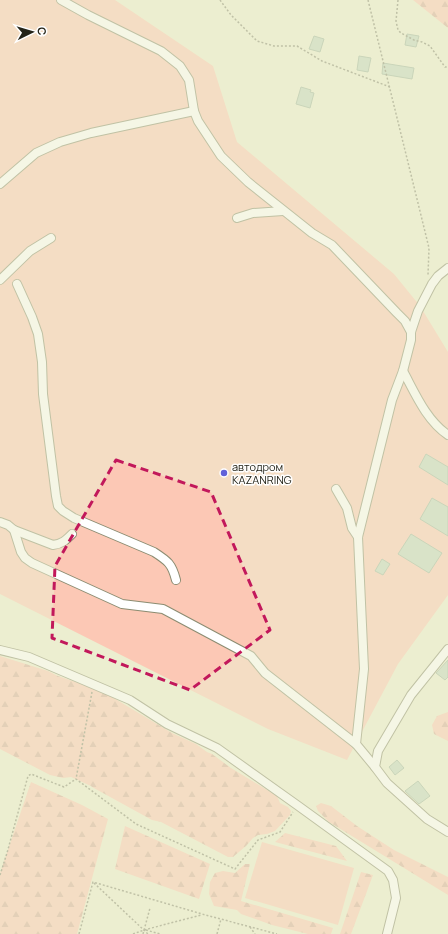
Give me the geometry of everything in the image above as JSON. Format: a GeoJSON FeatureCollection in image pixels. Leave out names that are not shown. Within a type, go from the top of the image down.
{"type":"FeatureCollection","features":[{"type":"Feature","properties":{"kind":"lane"},"geometry":{"type":"LineString","coordinates":[[61,0],[161,51],[180,66],[189,80],[194,111],[198,122],[221,156],[248,182],[282,211],[312,234],[332,245],[405,321],[411,332]]}},
{"type":"Feature","properties":{"kind":"lane"},"geometry":{"type":"LineString","coordinates":[[0,184],[36,153],[60,142],[90,133],[194,111]]}},
{"type":"Feature","properties":{"kind":"lane"},"geometry":{"type":"LineString","coordinates":[[237,218],[253,213],[282,211]]}},
{"type":"Feature","properties":{"kind":"lane"},"geometry":{"type":"LineString","coordinates":[[0,280],[30,251],[51,238]]}},
{"type":"Feature","properties":{"kind":"lane"},"geometry":{"type":"LineString","coordinates":[[356,744],[364,669],[358,537],[392,400],[403,371],[411,340],[411,332],[418,311],[432,284],[438,276],[448,268]]}},
{"type":"Feature","properties":{"kind":"lane"},"geometry":{"type":"LineString","coordinates":[[17,284],[38,334],[42,362],[43,394],[58,506],[74,518],[159,555],[170,564],[174,571],[176,580]]}},
{"type":"Feature","properties":{"kind":"lane"},"geometry":{"type":"LineString","coordinates":[[403,371],[430,417],[448,435]]}},
{"type":"Feature","properties":{"kind":"lane"},"geometry":{"type":"LineString","coordinates":[[336,489],[347,508],[352,528],[358,537]]}},
{"type":"Feature","properties":{"kind":"lane"},"geometry":{"type":"LineString","coordinates":[[0,522],[14,530],[53,545],[64,543],[72,534]]}},
{"type":"Feature","properties":{"kind":"lane"},"geometry":{"type":"LineString","coordinates":[[14,530],[25,558],[32,563],[122,604],[163,609],[250,656],[265,673],[356,744],[388,783],[427,819],[448,832]]}},
{"type":"Feature","properties":{"kind":"lane"},"geometry":{"type":"LineString","coordinates":[[375,768],[378,751],[410,695],[448,649]]}},
{"type":"Feature","properties":{"kind":"lane"},"geometry":{"type":"LineString","coordinates":[[0,650],[28,657],[130,700],[167,724],[217,748],[388,871],[393,880],[396,898],[387,934]]}},
{"type":"Feature","properties":{"kind":"path"},"geometry":{"type":"LineString","coordinates":[[220,0],[231,15],[257,41],[274,46],[297,46],[322,61],[390,87]]}},
{"type":"Feature","properties":{"kind":"path"},"geometry":{"type":"LineString","coordinates":[[368,0],[418,199],[428,248],[428,276],[432,284]]}},
{"type":"Feature","properties":{"kind":"path"},"geometry":{"type":"LineString","coordinates":[[398,0],[396,21],[398,30],[414,40],[430,46],[445,67],[448,67]]}},
{"type":"Feature","properties":{"kind":"path"},"geometry":{"type":"LineString","coordinates":[[0,875],[28,776],[31,774],[64,787],[76,779],[94,684]]}},
{"type":"Feature","properties":{"kind":"path"},"geometry":{"type":"LineString","coordinates":[[76,779],[136,824],[235,869],[258,840],[280,832],[297,805]]}},
{"type":"Feature","properties":{"kind":"path"},"geometry":{"type":"LineString","coordinates":[[93,882],[277,934]]}},
{"type":"Feature","properties":{"kind":"path"},"geometry":{"type":"LineString","coordinates":[[93,882],[148,934]]}},
{"type":"Feature","properties":{"kind":"path"},"geometry":{"type":"LineString","coordinates":[[79,934],[93,882]]}},
{"type":"Feature","properties":{"kind":"path"},"geometry":{"type":"LineString","coordinates":[[143,934],[150,908]]}},
{"type":"Feature","properties":{"kind":"path"},"geometry":{"type":"LineString","coordinates":[[133,934],[202,914]]}},
{"type":"Feature","properties":{"kind":"path"},"geometry":{"type":"LineString","coordinates":[[217,934],[221,919]]}},
{"type":"Feature","properties":{"kind":"path"},"geometry":{"type":"LineString","coordinates":[[250,927],[256,934]]}},
{"type":"Feature","properties":{"kind":"path"},"geometry":{"type":"LineString","coordinates":[[144,930],[160,934]]}},
{"type":"Feature","properties":{"kind":"highlighted area"},"geometry":{"type":"Polygon","coordinates":[[[116,460],[211,492],[270,630],[190,690],[52,638],[55,566],[116,460]]]}},
{"type":"Feature","properties":{"kind":"green space","name":"автодром KAZANRING"},"geometry":{"type":"Polygon","coordinates":[[[0,0],[115,0],[213,66],[237,142],[394,274],[420,306],[448,352],[448,595],[398,664],[347,760],[268,729],[0,594],[0,0]]]}},
{"type":"Feature","properties":{"kind":"green space"},"geometry":{"type":"Polygon","coordinates":[[[413,0],[448,0],[448,28],[413,0]]]}},
{"type":"Feature","properties":{"kind":"green space"},"geometry":{"type":"Polygon","coordinates":[[[0,656],[48,671],[58,676],[102,691],[172,733],[196,744],[231,768],[277,796],[280,803],[288,807],[291,811],[290,815],[275,831],[258,835],[233,857],[228,857],[161,822],[152,820],[91,786],[71,777],[63,778],[50,775],[0,749],[0,656]]]}},
{"type":"Feature","properties":{"kind":"green space"},"geometry":{"type":"Polygon","coordinates":[[[448,712],[448,741],[434,734],[432,725],[437,716],[448,712]]]}},
{"type":"Feature","properties":{"kind":"green space"},"geometry":{"type":"Polygon","coordinates":[[[31,782],[82,805],[108,819],[77,934],[0,934],[0,873],[31,782]]]}},
{"type":"Feature","properties":{"kind":"green space"},"geometry":{"type":"Polygon","coordinates":[[[321,803],[331,806],[357,826],[394,850],[448,877],[448,895],[329,822],[318,811],[316,806],[321,803]]]}},
{"type":"Feature","properties":{"kind":"green space"},"geometry":{"type":"Polygon","coordinates":[[[125,826],[210,864],[199,899],[115,869],[125,826]]]}},
{"type":"Feature","properties":{"kind":"green space"},"geometry":{"type":"Polygon","coordinates":[[[285,833],[336,846],[347,861],[275,842],[285,833]]]}},
{"type":"Feature","properties":{"kind":"green space"},"geometry":{"type":"Polygon","coordinates":[[[262,842],[354,868],[338,925],[245,898],[262,842]]]}},
{"type":"Feature","properties":{"kind":"green space"},"geometry":{"type":"Polygon","coordinates":[[[245,864],[250,864],[241,901],[333,928],[331,934],[308,934],[272,925],[241,914],[237,910],[214,906],[209,894],[210,882],[215,873],[223,871],[235,873],[245,864]]]}},
{"type":"Feature","properties":{"kind":"green space"},"geometry":{"type":"Polygon","coordinates":[[[361,872],[373,875],[351,934],[340,934],[361,872]]]}},
{"type":"Feature","properties":{"kind":"building"},"geometry":{"type":"Polygon","coordinates":[[[407,34],[419,36],[416,47],[405,45],[407,34]]]}},
{"type":"Feature","properties":{"kind":"building"},"geometry":{"type":"Polygon","coordinates":[[[314,36],[324,39],[320,52],[309,49],[314,36]]]}},
{"type":"Feature","properties":{"kind":"building"},"geometry":{"type":"Polygon","coordinates":[[[359,56],[371,58],[368,72],[357,70],[359,56]]]}},
{"type":"Feature","properties":{"kind":"building"},"geometry":{"type":"Polygon","coordinates":[[[383,63],[414,68],[412,79],[382,74],[383,63]]]}},
{"type":"Feature","properties":{"kind":"building"},"geometry":{"type":"Polygon","coordinates":[[[301,87],[311,90],[310,92],[314,93],[310,108],[296,104],[301,87]]]}},
{"type":"Feature","properties":{"kind":"building"},"geometry":{"type":"Polygon","coordinates":[[[426,454],[448,467],[448,485],[419,467],[426,454]]]}},
{"type":"Feature","properties":{"kind":"building"},"geometry":{"type":"Polygon","coordinates":[[[432,498],[448,507],[448,536],[420,519],[432,498]]]}},
{"type":"Feature","properties":{"kind":"building"},"geometry":{"type":"Polygon","coordinates":[[[411,534],[442,553],[429,573],[398,554],[411,534]]]}},
{"type":"Feature","properties":{"kind":"building"},"geometry":{"type":"Polygon","coordinates":[[[382,559],[390,564],[383,575],[375,571],[382,559]]]}},
{"type":"Feature","properties":{"kind":"building"},"geometry":{"type":"Polygon","coordinates":[[[448,660],[448,677],[445,680],[436,673],[448,660]]]}},
{"type":"Feature","properties":{"kind":"building"},"geometry":{"type":"Polygon","coordinates":[[[397,760],[404,768],[395,775],[389,767],[397,760]]]}},
{"type":"Feature","properties":{"kind":"building"},"geometry":{"type":"Polygon","coordinates":[[[418,781],[430,796],[419,804],[405,791],[418,781]]]}},
{"type":"Feature","properties":{"kind":"place","name":"автодром KAZANRING"},"geometry":{"type":"Point","coordinates":[224,473]}}]}
